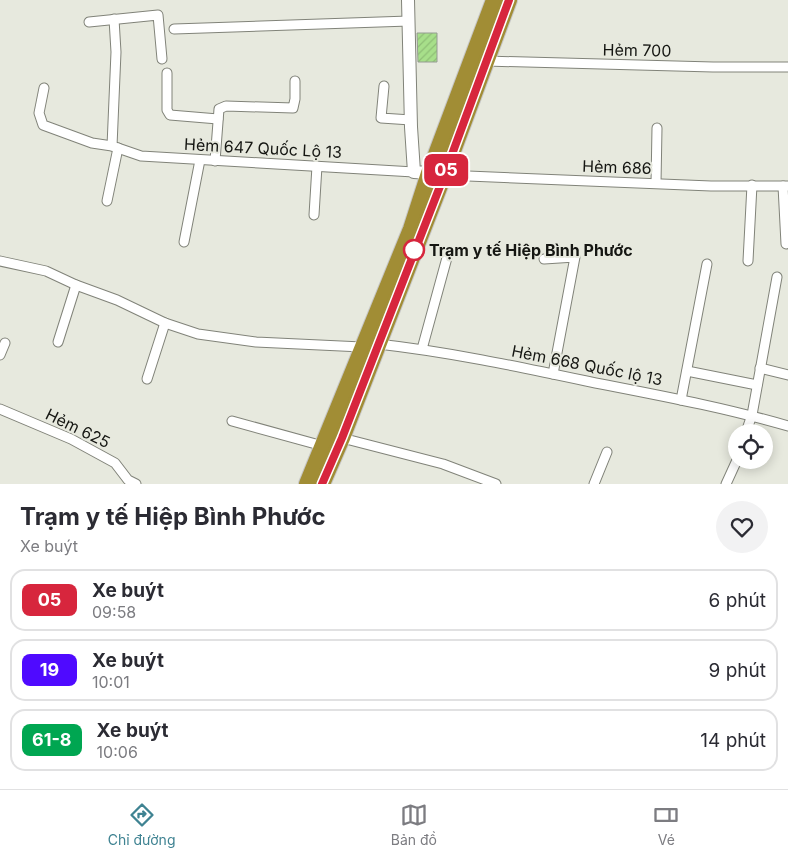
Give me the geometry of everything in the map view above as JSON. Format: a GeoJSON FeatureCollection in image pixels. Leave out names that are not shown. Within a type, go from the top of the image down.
{"type":"FeatureCollection","features":[{"type":"Feature","properties":{"kind":"highway"},"geometry":{"type":"LineString","coordinates":[[322,484],[342,438],[370,346],[429,174],[494,0]]}},
{"type":"Feature","properties":{"kind":"highway"},"geometry":{"type":"LineString","coordinates":[[429,174],[486,62],[509,0]]}},
{"type":"Feature","properties":{"kind":"highway"},"geometry":{"type":"LineString","coordinates":[[307,484],[370,346]]}},
{"type":"Feature","properties":{"kind":"street"},"geometry":{"type":"LineString","coordinates":[[408,0],[411,120],[429,174]]}},
{"type":"Feature","properties":{"kind":"street"},"geometry":{"type":"LineString","coordinates":[[89,22],[158,15],[162,59]]}},
{"type":"Feature","properties":{"kind":"street"},"geometry":{"type":"LineString","coordinates":[[107,201],[115,147],[116,52],[114,19]]}},
{"type":"Feature","properties":{"kind":"street"},"geometry":{"type":"LineString","coordinates":[[174,29],[409,21]]}},
{"type":"Feature","properties":{"kind":"street","name":"Hẻm 700"},"geometry":{"type":"LineString","coordinates":[[486,62],[788,67]]}},
{"type":"Feature","properties":{"kind":"street"},"geometry":{"type":"LineString","coordinates":[[167,73],[167,110],[170,115],[218,119]]}},
{"type":"Feature","properties":{"kind":"street"},"geometry":{"type":"LineString","coordinates":[[215,161],[219,109],[226,106],[293,108],[296,99],[294,81]]}},
{"type":"Feature","properties":{"kind":"street"},"geometry":{"type":"LineString","coordinates":[[384,86],[381,118],[411,120]]}},
{"type":"Feature","properties":{"kind":"street","name":"Hẻm 647 Quốc Lộ 13"},"geometry":{"type":"LineString","coordinates":[[44,88],[39,113],[43,125],[92,143],[115,147],[141,156],[429,174]]}},
{"type":"Feature","properties":{"kind":"street"},"geometry":{"type":"LineString","coordinates":[[656,183],[657,128]]}},
{"type":"Feature","properties":{"kind":"street"},"geometry":{"type":"LineString","coordinates":[[184,242],[200,160]]}},
{"type":"Feature","properties":{"kind":"street"},"geometry":{"type":"LineString","coordinates":[[314,215],[317,166]]}},
{"type":"Feature","properties":{"kind":"street","name":"Hẻm 686"},"geometry":{"type":"LineString","coordinates":[[429,174],[785,186]]}},
{"type":"Feature","properties":{"kind":"street"},"geometry":{"type":"LineString","coordinates":[[748,261],[752,185]]}},
{"type":"Feature","properties":{"kind":"street"},"geometry":{"type":"LineString","coordinates":[[785,186],[786,244]]}},
{"type":"Feature","properties":{"kind":"street"},"geometry":{"type":"LineString","coordinates":[[422,349],[448,254]]}},
{"type":"Feature","properties":{"kind":"street"},"geometry":{"type":"LineString","coordinates":[[544,259],[575,257],[553,374]]}},
{"type":"Feature","properties":{"kind":"street","name":"Hẻm 668 Quốc lộ 13"},"geometry":{"type":"LineString","coordinates":[[0,261],[46,271],[76,285],[117,300],[165,323],[198,334],[256,342],[422,349],[681,400],[752,415],[788,426]]}},
{"type":"Feature","properties":{"kind":"street"},"geometry":{"type":"LineString","coordinates":[[681,400],[707,264]]}},
{"type":"Feature","properties":{"kind":"street"},"geometry":{"type":"LineString","coordinates":[[749,424],[777,277]]}},
{"type":"Feature","properties":{"kind":"street"},"geometry":{"type":"LineString","coordinates":[[58,342],[76,285]]}},
{"type":"Feature","properties":{"kind":"street"},"geometry":{"type":"LineString","coordinates":[[147,379],[165,323]]}},
{"type":"Feature","properties":{"kind":"street"},"geometry":{"type":"LineString","coordinates":[[0,355],[5,343]]}},
{"type":"Feature","properties":{"kind":"street"},"geometry":{"type":"LineString","coordinates":[[760,368],[788,375]]}},
{"type":"Feature","properties":{"kind":"street"},"geometry":{"type":"LineString","coordinates":[[687,371],[757,385]]}},
{"type":"Feature","properties":{"kind":"street","name":"Hẻm 625"},"geometry":{"type":"LineString","coordinates":[[0,409],[71,439],[115,463],[128,480],[136,484]]}},
{"type":"Feature","properties":{"kind":"street"},"geometry":{"type":"LineString","coordinates":[[232,421],[323,446]]}},
{"type":"Feature","properties":{"kind":"street"},"geometry":{"type":"LineString","coordinates":[[342,438],[443,464],[496,484]]}},
{"type":"Feature","properties":{"kind":"street"},"geometry":{"type":"LineString","coordinates":[[594,484],[607,452]]}},
{"type":"Feature","properties":{"kind":"street"},"geometry":{"type":"LineString","coordinates":[[726,484],[732,469]]}},
{"type":"Feature","properties":{"kind":"building"},"geometry":{"type":"Polygon","coordinates":[[[417,33],[437,33],[437,62],[418,62],[417,33]]]}},
{"type":"Feature","properties":{"kind":"bus line","name":"05"},"geometry":{"type":"LineString","coordinates":[[322,484],[342,438],[444,176],[509,0]]}},
{"type":"Feature","properties":{"kind":"place","name":"Trạm y tế Hiệp Bình Phước"},"geometry":{"type":"Point","coordinates":[414,250]}}]}
